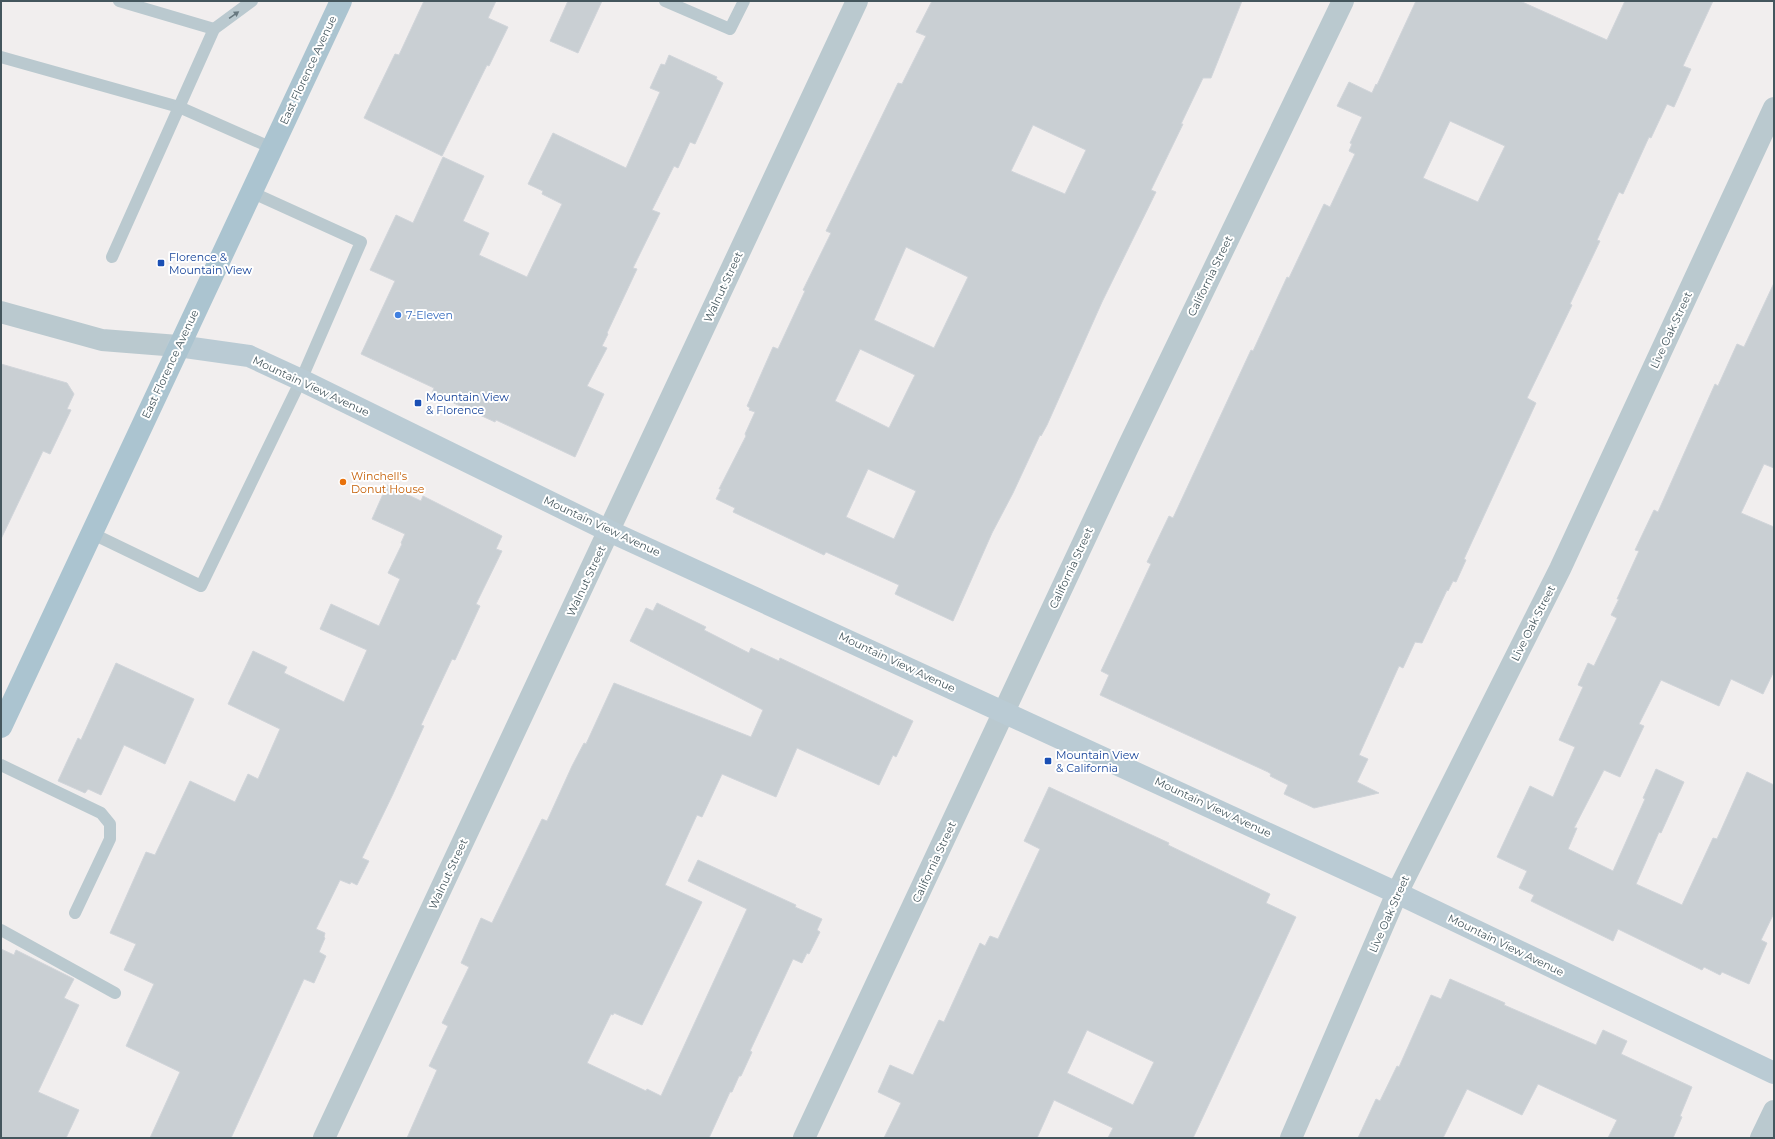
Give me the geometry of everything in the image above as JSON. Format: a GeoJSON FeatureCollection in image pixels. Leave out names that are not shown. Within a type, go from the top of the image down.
{"type":"FeatureCollection","features":[{"type":"Feature","properties":{"kind":"main road","name":"East Florence Avenue"},"geometry":{"type":"LineString","coordinates":[[1,727],[178,346],[341,1]]}},
{"type":"Feature","properties":{"kind":"street","name":"Walnut Street"},"geometry":{"type":"LineString","coordinates":[[324,1138],[857,1]]}},
{"type":"Feature","properties":{"kind":"street","name":"California Street"},"geometry":{"type":"LineString","coordinates":[[804,1138],[1131,440],[1343,1]]}},
{"type":"Feature","properties":{"kind":"street","name":"Live Oak Street"},"geometry":{"type":"LineString","coordinates":[[1291,1138],[1397,893],[1560,568],[1774,108]]}},
{"type":"Feature","properties":{"kind":"street","name":"Mountain View Avenue"},"geometry":{"type":"LineString","coordinates":[[1,312],[102,340],[178,346],[249,356],[609,531],[1004,711],[1397,893],[1774,1073]]}},
{"type":"Feature","properties":{"kind":"street"},"geometry":{"type":"LineString","coordinates":[[1761,1138],[1774,1111]]}},
{"type":"Feature","properties":{"kind":"lane"},"geometry":{"type":"LineString","coordinates":[[119,1],[214,29]]}},
{"type":"Feature","properties":{"kind":"lane"},"geometry":{"type":"LineString","coordinates":[[112,257],[214,29],[252,1]]}},
{"type":"Feature","properties":{"kind":"lane"},"geometry":{"type":"LineString","coordinates":[[665,1],[730,29],[744,1]]}},
{"type":"Feature","properties":{"kind":"lane"},"geometry":{"type":"LineString","coordinates":[[1,57],[179,107],[272,148]]}},
{"type":"Feature","properties":{"kind":"lane"},"geometry":{"type":"LineString","coordinates":[[91,533],[201,586],[301,380],[361,242],[252,192]]}},
{"type":"Feature","properties":{"kind":"lane"},"geometry":{"type":"LineString","coordinates":[[1,765],[101,813],[110,824],[110,839],[75,913]]}},
{"type":"Feature","properties":{"kind":"lane"},"geometry":{"type":"LineString","coordinates":[[1,930],[115,993]]}},
{"type":"Feature","properties":{"kind":"building"},"geometry":{"type":"Polygon","coordinates":[[[424,1],[496,1],[488,18],[508,27],[489,66],[487,65],[442,156],[364,118],[395,54],[399,55],[424,1]]]}},
{"type":"Feature","properties":{"kind":"building"},"geometry":{"type":"Polygon","coordinates":[[[568,1],[602,1],[578,53],[550,41],[568,1]]]}},
{"type":"Feature","properties":{"kind":"building"},"geometry":{"type":"Polygon","coordinates":[[[932,1],[1242,1],[1211,78],[1203,78],[1181,124],[1183,124],[1151,190],[1156,192],[1102,302],[1047,425],[1041,436],[1040,435],[1013,493],[992,533],[953,621],[895,594],[899,585],[826,552],[824,555],[733,512],[735,508],[716,499],[721,489],[719,489],[746,436],[745,434],[755,412],[749,410],[750,408],[747,406],[773,347],[778,349],[805,291],[803,290],[831,233],[826,231],[898,83],[902,84],[926,36],[916,32],[932,1]],[[1033,125],[1011,171],[1065,194],[1086,150],[1033,125]],[[906,247],[874,320],[934,348],[968,277],[906,247]],[[860,349],[835,401],[889,428],[915,375],[860,349]],[[868,469],[846,517],[894,539],[916,491],[868,469]]]}},
{"type":"Feature","properties":{"kind":"building"},"geometry":{"type":"Polygon","coordinates":[[[1416,1],[1520,1],[1607,40],[1625,1],[1713,1],[1683,66],[1691,69],[1674,107],[1667,104],[1651,138],[1649,137],[1623,194],[1619,192],[1597,240],[1600,241],[1570,304],[1572,305],[1527,398],[1536,403],[1464,559],[1466,560],[1456,582],[1453,581],[1448,591],[1447,590],[1422,643],[1415,642],[1403,668],[1399,666],[1359,755],[1368,759],[1357,782],[1379,793],[1314,808],[1284,794],[1288,785],[1270,776],[1271,774],[1268,772],[1100,695],[1109,675],[1101,671],[1151,564],[1147,562],[1169,516],[1173,518],[1251,350],[1253,351],[1287,277],[1289,278],[1324,204],[1330,207],[1355,154],[1349,151],[1352,144],[1350,143],[1362,117],[1337,106],[1349,82],[1372,93],[1376,84],[1377,85],[1416,1]],[[1450,121],[1423,178],[1478,202],[1505,146],[1450,121]]]}},
{"type":"Feature","properties":{"kind":"building"},"geometry":{"type":"Polygon","coordinates":[[[669,55],[717,77],[716,79],[723,83],[695,144],[690,142],[678,168],[674,166],[652,210],[660,213],[633,268],[637,269],[607,333],[608,334],[602,346],[607,348],[587,386],[604,394],[575,457],[496,420],[495,422],[432,393],[434,388],[361,354],[395,281],[370,270],[396,215],[413,223],[443,157],[484,176],[463,221],[489,233],[479,255],[527,277],[562,204],[542,194],[543,191],[528,184],[553,133],[626,168],[660,92],[650,88],[661,64],[665,65],[669,55]]]}},
{"type":"Feature","properties":{"kind":"building"},"geometry":{"type":"Polygon","coordinates":[[[1774,283],[1774,468],[1764,464],[1741,513],[1774,527],[1774,671],[1763,694],[1731,679],[1719,706],[1661,680],[1639,724],[1644,726],[1620,777],[1604,770],[1574,828],[1577,828],[1568,849],[1613,871],[1645,799],[1643,798],[1656,769],[1684,782],[1661,833],[1659,832],[1636,884],[1682,905],[1713,838],[1717,839],[1747,772],[1774,785],[1774,913],[1761,940],[1767,943],[1749,984],[1722,972],[1720,975],[1704,967],[1702,970],[1618,929],[1613,941],[1531,901],[1534,895],[1519,888],[1527,871],[1497,857],[1530,786],[1553,797],[1575,747],[1559,740],[1583,687],[1578,685],[1588,663],[1594,666],[1617,618],[1611,615],[1639,551],[1635,550],[1654,510],[1658,512],[1715,384],[1718,386],[1737,344],[1744,347],[1774,283]]]}},
{"type":"Feature","properties":{"kind":"building"},"geometry":{"type":"Polygon","coordinates":[[[1,364],[67,383],[74,394],[67,409],[71,410],[50,454],[43,451],[1,539],[1,364]]]}},
{"type":"Feature","properties":{"kind":"building"},"geometry":{"type":"Polygon","coordinates":[[[387,485],[421,501],[423,496],[502,536],[496,549],[502,551],[476,604],[480,606],[455,660],[452,659],[421,725],[424,726],[362,858],[369,861],[357,885],[340,880],[316,929],[325,933],[325,938],[319,952],[326,956],[314,983],[304,979],[231,1138],[150,1138],[180,1072],[126,1046],[154,984],[124,970],[136,944],[110,933],[146,852],[155,855],[190,781],[235,802],[248,774],[258,779],[280,729],[228,704],[253,651],[287,667],[284,673],[344,702],[367,650],[320,629],[331,604],[379,626],[400,579],[388,573],[402,544],[401,543],[405,534],[372,519],[387,485]]]}},
{"type":"Feature","properties":{"kind":"building"},"geometry":{"type":"Polygon","coordinates":[[[657,603],[706,627],[704,630],[749,653],[751,648],[779,661],[780,658],[913,721],[896,757],[893,755],[879,785],[797,748],[776,797],[722,774],[702,817],[697,815],[665,885],[702,902],[642,1025],[614,1013],[613,1015],[611,1014],[587,1063],[646,1091],[647,1089],[661,1096],[747,909],[688,881],[698,860],[796,905],[795,907],[822,919],[817,930],[820,932],[809,954],[807,953],[802,963],[793,959],[750,1051],[752,1052],[741,1076],[739,1076],[732,1092],[730,1092],[709,1138],[407,1138],[437,1070],[429,1066],[448,1026],[442,1023],[469,967],[461,963],[481,918],[492,923],[542,819],[547,821],[572,766],[584,743],[586,744],[614,683],[751,737],[763,710],[630,641],[646,608],[653,611],[657,603]]]}},
{"type":"Feature","properties":{"kind":"building"},"geometry":{"type":"Polygon","coordinates":[[[116,663],[194,699],[165,764],[124,745],[101,795],[88,789],[85,793],[58,781],[78,738],[81,740],[116,663]]]}},
{"type":"Feature","properties":{"kind":"building"},"geometry":{"type":"Polygon","coordinates":[[[1049,787],[1169,843],[1168,845],[1270,894],[1266,903],[1296,917],[1193,1138],[1108,1138],[1113,1128],[1054,1100],[1037,1138],[884,1138],[901,1103],[878,1092],[890,1065],[913,1075],[939,1020],[944,1022],[980,943],[985,946],[990,936],[998,939],[1040,849],[1024,841],[1049,787]],[[1087,1030],[1067,1073],[1133,1105],[1154,1062],[1087,1030]]]}},
{"type":"Feature","properties":{"kind":"building"},"geometry":{"type":"Polygon","coordinates":[[[1,949],[14,955],[16,950],[74,979],[64,998],[79,1005],[38,1092],[79,1110],[66,1138],[1,1138],[1,949]]]}},
{"type":"Feature","properties":{"kind":"building"},"geometry":{"type":"Polygon","coordinates":[[[1450,979],[1505,1003],[1504,1005],[1596,1045],[1603,1030],[1627,1041],[1621,1054],[1692,1087],[1673,1138],[1608,1138],[1617,1120],[1538,1084],[1522,1115],[1467,1089],[1443,1138],[1358,1138],[1376,1099],[1380,1101],[1397,1066],[1399,1067],[1431,995],[1441,999],[1450,979]]]}},
{"type":"Feature","properties":{"kind":"place","name":"Florence & Mountain View"},"geometry":{"type":"Point","coordinates":[161,263]}},
{"type":"Feature","properties":{"kind":"place","name":"7-Eleven"},"geometry":{"type":"Point","coordinates":[398,315]}},
{"type":"Feature","properties":{"kind":"place","name":"Mountain View & Florence"},"geometry":{"type":"Point","coordinates":[418,403]}},
{"type":"Feature","properties":{"kind":"place","name":"Winchell's Donut House"},"geometry":{"type":"Point","coordinates":[343,482]}},
{"type":"Feature","properties":{"kind":"place","name":"Mountain View & California"},"geometry":{"type":"Point","coordinates":[1048,761]}}]}
